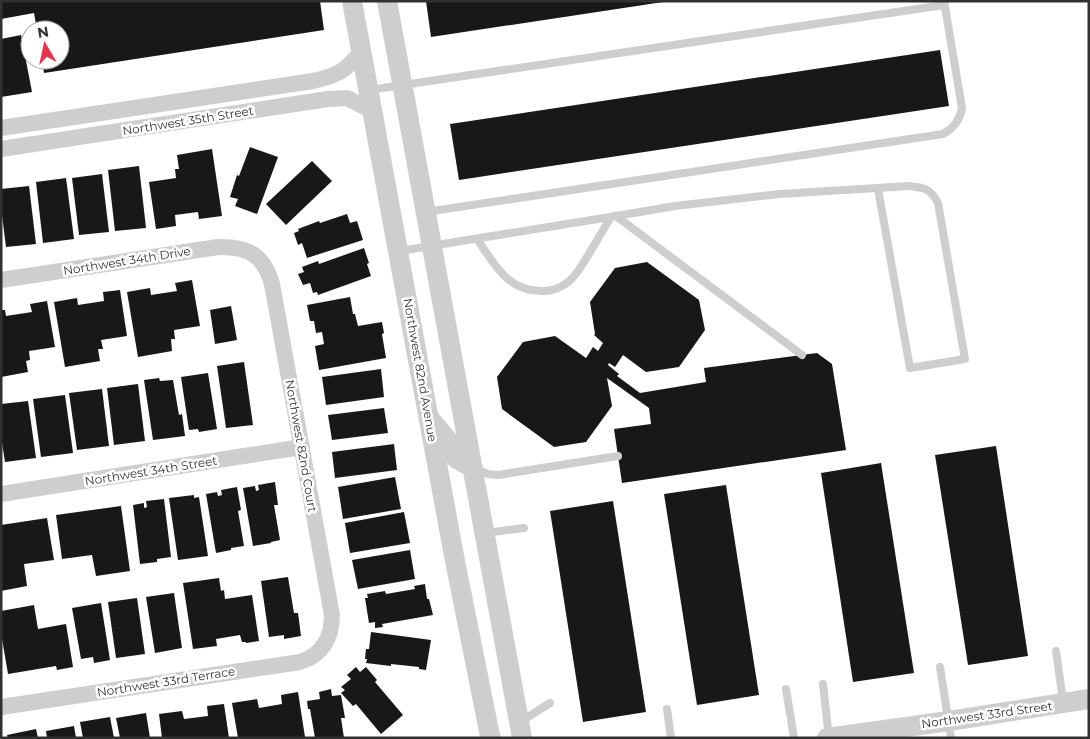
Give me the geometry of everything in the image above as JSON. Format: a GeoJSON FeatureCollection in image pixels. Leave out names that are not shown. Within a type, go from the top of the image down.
{"type":"FeatureCollection","features":[{"type":"Feature","properties":{"kind":"street","name":"Northwest 82nd Avenue"},"geometry":{"type":"LineString","coordinates":[[352,1],[460,589],[491,738]]}},
{"type":"Feature","properties":{"kind":"street"},"geometry":{"type":"LineString","coordinates":[[387,1],[521,730]]}},
{"type":"Feature","properties":{"kind":"street","name":"Northwest 35th Street"},"geometry":{"type":"LineString","coordinates":[[1,128],[324,78],[343,71],[362,51]]}},
{"type":"Feature","properties":{"kind":"street","name":"Northwest 35th Street"},"geometry":{"type":"LineString","coordinates":[[1,149],[328,99],[347,98],[372,111]]}},
{"type":"Feature","properties":{"kind":"street"},"geometry":{"type":"LineString","coordinates":[[108,111],[111,133]]}},
{"type":"Feature","properties":{"kind":"street","name":"Northwest 34th Drive"},"geometry":{"type":"LineString","coordinates":[[1,280],[218,247],[237,247],[251,252]]}},
{"type":"Feature","properties":{"kind":"street","name":"Northwest 82nd Court"},"geometry":{"type":"LineString","coordinates":[[251,252],[263,263],[270,279],[302,447],[332,615],[331,631],[324,645]]}},
{"type":"Feature","properties":{"kind":"street"},"geometry":{"type":"LineString","coordinates":[[428,417],[447,439],[452,454],[473,468]]}},
{"type":"Feature","properties":{"kind":"street","name":"Northwest 34th Street"},"geometry":{"type":"LineString","coordinates":[[1,494],[302,447]]}},
{"type":"Feature","properties":{"kind":"street","name":"Northwest 33rd Terrace"},"geometry":{"type":"LineString","coordinates":[[1,707],[300,662],[314,655],[324,645]]}},
{"type":"Feature","properties":{"kind":"street","name":"Northwest 33rd Street"},"geometry":{"type":"LineString","coordinates":[[828,738],[950,729],[1063,703],[1089,699]]}},
{"type":"Feature","properties":{"kind":"lane"},"geometry":{"type":"LineString","coordinates":[[369,90],[944,3],[962,108],[955,126],[943,134],[426,212]]}},
{"type":"Feature","properties":{"kind":"lane"},"geometry":{"type":"LineString","coordinates":[[398,251],[675,206],[770,195],[909,186],[923,188],[934,193],[938,203],[965,359],[910,368],[878,189]]}},
{"type":"Feature","properties":{"kind":"lane"},"geometry":{"type":"LineString","coordinates":[[477,239],[493,263],[512,283],[528,290],[548,291],[562,286],[574,277],[614,217]]}},
{"type":"Feature","properties":{"kind":"lane"},"geometry":{"type":"LineString","coordinates":[[614,217],[802,355]]}},
{"type":"Feature","properties":{"kind":"lane"},"geometry":{"type":"LineString","coordinates":[[473,468],[488,474],[498,475],[618,456]]}},
{"type":"Feature","properties":{"kind":"lane"},"geometry":{"type":"LineString","coordinates":[[485,533],[524,528]]}},
{"type":"Feature","properties":{"kind":"lane"},"geometry":{"type":"LineString","coordinates":[[1056,651],[1063,703]]}},
{"type":"Feature","properties":{"kind":"lane"},"geometry":{"type":"LineString","coordinates":[[940,667],[950,729]]}},
{"type":"Feature","properties":{"kind":"lane"},"geometry":{"type":"LineString","coordinates":[[823,684],[828,738]]}},
{"type":"Feature","properties":{"kind":"lane"},"geometry":{"type":"LineString","coordinates":[[786,689],[794,738]]}},
{"type":"Feature","properties":{"kind":"lane"},"geometry":{"type":"LineString","coordinates":[[521,730],[550,703]]}},
{"type":"Feature","properties":{"kind":"lane"},"geometry":{"type":"LineString","coordinates":[[667,709],[671,738]]}},
{"type":"Feature","properties":{"kind":"building"},"geometry":{"type":"Polygon","coordinates":[[[1,1],[320,1],[324,30],[70,69],[70,20],[35,20],[34,13],[1,19],[1,1]]]}},
{"type":"Feature","properties":{"kind":"building"},"geometry":{"type":"Polygon","coordinates":[[[426,1],[663,1],[663,2],[431,37],[426,1]]]}},
{"type":"Feature","properties":{"kind":"building"},"geometry":{"type":"Polygon","coordinates":[[[20,35],[20,70],[28,70],[32,92],[1,97],[1,39],[20,35]]]}},
{"type":"Feature","properties":{"kind":"building"},"geometry":{"type":"Polygon","coordinates":[[[940,50],[949,106],[459,180],[450,124],[940,50]]]}},
{"type":"Feature","properties":{"kind":"building"},"geometry":{"type":"Polygon","coordinates":[[[44,70],[64,70],[44,73],[44,70]]]}},
{"type":"Feature","properties":{"kind":"building"},"geometry":{"type":"Polygon","coordinates":[[[250,147],[278,157],[257,214],[235,206],[238,199],[230,197],[237,175],[239,176],[250,147]]]}},
{"type":"Feature","properties":{"kind":"building"},"geometry":{"type":"Polygon","coordinates":[[[212,149],[222,216],[199,219],[198,212],[175,215],[176,226],[156,229],[149,182],[176,178],[175,169],[179,169],[177,155],[212,149]]]}},
{"type":"Feature","properties":{"kind":"building"},"geometry":{"type":"Polygon","coordinates":[[[312,161],[332,181],[286,225],[266,204],[312,161]]]}},
{"type":"Feature","properties":{"kind":"building"},"geometry":{"type":"Polygon","coordinates":[[[139,166],[146,228],[115,231],[108,170],[139,166]]]}},
{"type":"Feature","properties":{"kind":"building"},"geometry":{"type":"Polygon","coordinates":[[[102,174],[109,232],[79,235],[72,178],[102,174]]]}},
{"type":"Feature","properties":{"kind":"building"},"geometry":{"type":"Polygon","coordinates":[[[66,178],[74,239],[43,243],[36,182],[66,178]]]}},
{"type":"Feature","properties":{"kind":"building"},"geometry":{"type":"Polygon","coordinates":[[[29,186],[36,244],[6,247],[1,207],[1,189],[29,186]]]}},
{"type":"Feature","properties":{"kind":"building"},"geometry":{"type":"Polygon","coordinates":[[[347,214],[350,223],[357,221],[363,240],[307,258],[302,243],[298,245],[294,233],[299,231],[298,229],[319,221],[320,223],[347,214]]]}},
{"type":"Feature","properties":{"kind":"building"},"geometry":{"type":"Polygon","coordinates":[[[364,248],[371,276],[318,295],[317,292],[313,293],[310,283],[303,285],[298,274],[304,272],[302,267],[318,261],[319,264],[364,248]]]}},
{"type":"Feature","properties":{"kind":"building"},"geometry":{"type":"Polygon","coordinates":[[[647,262],[699,300],[705,330],[679,367],[646,372],[623,355],[615,367],[609,363],[608,365],[619,374],[617,376],[640,393],[706,382],[704,368],[817,353],[832,364],[846,450],[622,483],[614,429],[651,424],[649,408],[607,378],[612,406],[586,442],[554,447],[502,409],[497,377],[523,342],[555,336],[586,358],[593,347],[598,351],[603,343],[594,335],[590,302],[615,268],[647,262]]]}},
{"type":"Feature","properties":{"kind":"building"},"geometry":{"type":"Polygon","coordinates":[[[192,280],[200,326],[174,330],[175,339],[171,339],[172,351],[138,357],[127,292],[150,288],[151,295],[177,291],[175,283],[192,280]]]}},
{"type":"Feature","properties":{"kind":"building"},"geometry":{"type":"Polygon","coordinates":[[[120,290],[127,336],[101,340],[103,349],[98,349],[100,361],[65,367],[54,302],[77,298],[78,305],[104,301],[103,292],[120,290]]]}},
{"type":"Feature","properties":{"kind":"building"},"geometry":{"type":"Polygon","coordinates":[[[350,297],[353,314],[355,314],[358,326],[382,322],[386,358],[319,370],[315,346],[324,344],[322,332],[316,333],[314,321],[310,321],[307,305],[350,297]]]}},
{"type":"Feature","properties":{"kind":"building"},"geometry":{"type":"Polygon","coordinates":[[[47,301],[55,347],[29,351],[30,360],[26,361],[28,372],[1,377],[1,310],[5,310],[6,316],[32,312],[30,304],[47,301]]]}},
{"type":"Feature","properties":{"kind":"building"},"geometry":{"type":"Polygon","coordinates":[[[231,306],[237,340],[215,344],[210,310],[231,306]]]}},
{"type":"Feature","properties":{"kind":"building"},"geometry":{"type":"Polygon","coordinates":[[[244,362],[253,425],[226,428],[217,366],[244,362]]]}},
{"type":"Feature","properties":{"kind":"building"},"geometry":{"type":"Polygon","coordinates":[[[381,369],[384,397],[326,405],[322,377],[381,369]]]}},
{"type":"Feature","properties":{"kind":"building"},"geometry":{"type":"Polygon","coordinates":[[[208,373],[217,429],[199,432],[198,429],[189,430],[181,377],[208,373]]]}},
{"type":"Feature","properties":{"kind":"building"},"geometry":{"type":"Polygon","coordinates":[[[159,378],[160,381],[173,380],[179,415],[182,414],[185,436],[153,440],[144,380],[159,378]]]}},
{"type":"Feature","properties":{"kind":"building"},"geometry":{"type":"Polygon","coordinates":[[[138,384],[145,441],[114,445],[107,388],[138,384]]]}},
{"type":"Feature","properties":{"kind":"building"},"geometry":{"type":"Polygon","coordinates":[[[102,389],[109,446],[77,450],[69,393],[102,389]]]}},
{"type":"Feature","properties":{"kind":"building"},"geometry":{"type":"Polygon","coordinates":[[[65,395],[73,453],[41,457],[33,399],[65,395]]]}},
{"type":"Feature","properties":{"kind":"building"},"geometry":{"type":"Polygon","coordinates":[[[28,401],[36,458],[5,462],[1,437],[1,404],[28,401]]]}},
{"type":"Feature","properties":{"kind":"building"},"geometry":{"type":"Polygon","coordinates":[[[384,408],[388,433],[332,440],[328,415],[384,408]]]}},
{"type":"Feature","properties":{"kind":"building"},"geometry":{"type":"Polygon","coordinates":[[[394,444],[397,470],[335,478],[332,452],[394,444]]]}},
{"type":"Feature","properties":{"kind":"building"},"geometry":{"type":"Polygon","coordinates":[[[996,446],[1028,656],[968,665],[935,455],[996,446]]]}},
{"type":"Feature","properties":{"kind":"building"},"geometry":{"type":"Polygon","coordinates":[[[881,463],[914,673],[853,682],[821,473],[881,463]]]}},
{"type":"Feature","properties":{"kind":"building"},"geometry":{"type":"Polygon","coordinates":[[[395,477],[401,509],[343,519],[338,487],[395,477]]]}},
{"type":"Feature","properties":{"kind":"building"},"geometry":{"type":"Polygon","coordinates":[[[275,482],[278,505],[274,505],[280,540],[253,546],[243,488],[255,486],[256,491],[259,490],[258,485],[275,482]]]}},
{"type":"Feature","properties":{"kind":"building"},"geometry":{"type":"Polygon","coordinates":[[[726,485],[759,695],[697,705],[664,494],[726,485]]]}},
{"type":"Feature","properties":{"kind":"building"},"geometry":{"type":"Polygon","coordinates":[[[237,487],[241,510],[238,511],[244,546],[216,553],[206,494],[217,492],[218,496],[222,495],[221,490],[237,487]]]}},
{"type":"Feature","properties":{"kind":"building"},"geometry":{"type":"Polygon","coordinates":[[[194,495],[194,498],[199,497],[208,556],[178,560],[169,498],[194,495]]]}},
{"type":"Feature","properties":{"kind":"building"},"geometry":{"type":"Polygon","coordinates":[[[164,499],[171,557],[157,559],[157,562],[140,564],[133,505],[144,503],[144,508],[147,507],[146,501],[164,499]]]}},
{"type":"Feature","properties":{"kind":"building"},"geometry":{"type":"Polygon","coordinates":[[[613,501],[646,712],[583,722],[550,511],[613,501]]]}},
{"type":"Feature","properties":{"kind":"building"},"geometry":{"type":"Polygon","coordinates":[[[121,506],[130,571],[96,576],[92,555],[62,559],[56,515],[121,506]]]}},
{"type":"Feature","properties":{"kind":"building"},"geometry":{"type":"Polygon","coordinates":[[[404,512],[410,543],[350,553],[345,523],[404,512]]]}},
{"type":"Feature","properties":{"kind":"building"},"geometry":{"type":"Polygon","coordinates":[[[47,518],[54,560],[24,564],[27,586],[1,591],[1,525],[47,518]]]}},
{"type":"Feature","properties":{"kind":"building"},"geometry":{"type":"Polygon","coordinates":[[[410,550],[415,579],[358,589],[352,560],[410,550]]]}},
{"type":"Feature","properties":{"kind":"building"},"geometry":{"type":"Polygon","coordinates":[[[288,577],[294,613],[298,613],[301,636],[284,639],[284,635],[269,637],[261,581],[288,577]]]}},
{"type":"Feature","properties":{"kind":"building"},"geometry":{"type":"Polygon","coordinates":[[[219,578],[221,591],[224,590],[225,599],[252,595],[259,641],[242,642],[240,635],[216,639],[217,646],[193,649],[183,583],[219,578]]]}},
{"type":"Feature","properties":{"kind":"building"},"geometry":{"type":"Polygon","coordinates":[[[425,584],[427,599],[429,599],[433,615],[382,624],[383,627],[375,628],[375,622],[369,623],[365,598],[368,598],[367,594],[385,591],[386,594],[415,589],[414,586],[425,584]]]}},
{"type":"Feature","properties":{"kind":"building"},"geometry":{"type":"Polygon","coordinates":[[[174,593],[182,648],[155,653],[146,597],[174,593]]]}},
{"type":"Feature","properties":{"kind":"building"},"geometry":{"type":"Polygon","coordinates":[[[137,598],[145,654],[116,658],[108,602],[137,598]]]}},
{"type":"Feature","properties":{"kind":"building"},"geometry":{"type":"Polygon","coordinates":[[[101,603],[110,660],[94,663],[93,657],[81,659],[72,608],[101,603]]]}},
{"type":"Feature","properties":{"kind":"building"},"geometry":{"type":"Polygon","coordinates":[[[34,605],[38,629],[66,624],[73,667],[57,670],[56,666],[8,674],[1,633],[1,611],[34,605]]]}},
{"type":"Feature","properties":{"kind":"building"},"geometry":{"type":"Polygon","coordinates":[[[371,632],[431,640],[426,670],[419,669],[419,667],[366,663],[366,649],[369,649],[371,632]]]}},
{"type":"Feature","properties":{"kind":"building"},"geometry":{"type":"Polygon","coordinates":[[[356,667],[360,672],[366,667],[377,680],[375,682],[403,715],[381,734],[356,704],[353,706],[341,693],[345,690],[341,687],[351,679],[347,675],[356,667]]]}},
{"type":"Feature","properties":{"kind":"building"},"geometry":{"type":"Polygon","coordinates":[[[331,689],[332,696],[341,695],[345,718],[341,718],[344,738],[315,738],[307,701],[320,699],[319,692],[331,689]]]}},
{"type":"Feature","properties":{"kind":"building"},"geometry":{"type":"Polygon","coordinates":[[[298,692],[305,737],[238,738],[232,703],[257,699],[259,708],[282,704],[281,695],[298,692]]]}},
{"type":"Feature","properties":{"kind":"building"},"geometry":{"type":"Polygon","coordinates":[[[224,704],[229,738],[162,738],[159,714],[182,711],[184,719],[208,716],[207,706],[224,704]]]}},
{"type":"Feature","properties":{"kind":"building"},"geometry":{"type":"Polygon","coordinates":[[[146,713],[150,738],[120,738],[116,718],[146,713]]]}},
{"type":"Feature","properties":{"kind":"building"},"geometry":{"type":"Polygon","coordinates":[[[110,717],[114,738],[83,738],[80,722],[110,717]]]}},
{"type":"Feature","properties":{"kind":"building"},"geometry":{"type":"Polygon","coordinates":[[[74,726],[76,738],[47,738],[46,731],[74,726]]]}},
{"type":"Feature","properties":{"kind":"building"},"geometry":{"type":"Polygon","coordinates":[[[36,729],[38,738],[8,738],[7,735],[36,729]]]}}]}
